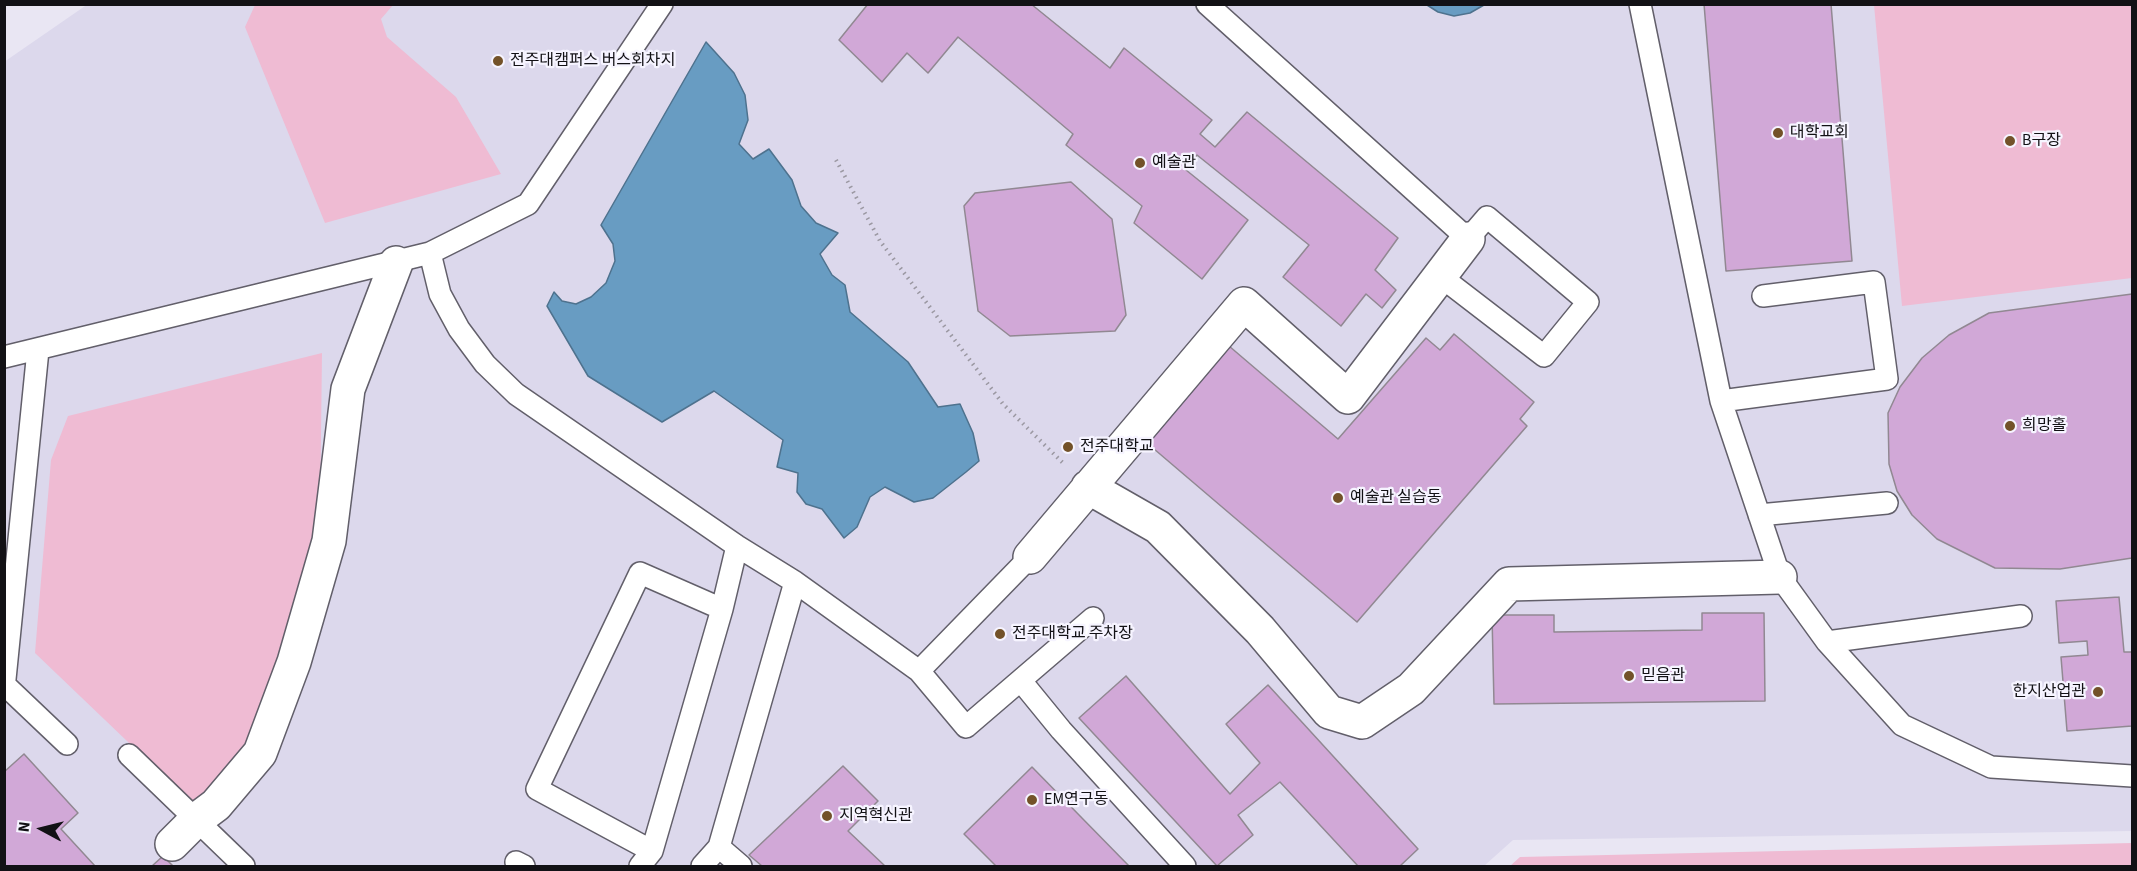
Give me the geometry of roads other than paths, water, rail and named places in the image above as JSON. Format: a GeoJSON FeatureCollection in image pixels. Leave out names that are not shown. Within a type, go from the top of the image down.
{"type":"FeatureCollection","features":[{"type":"Feature","properties":{"kind":"street"},"geometry":{"type":"LineString","coordinates":[[1030,557],[1244,304],[1348,397],[1468,239]]}},
{"type":"Feature","properties":{"kind":"street"},"geometry":{"type":"LineString","coordinates":[[172,844],[196,820],[216,805],[260,753],[294,662],[329,541],[348,389],[396,263]]}},
{"type":"Feature","properties":{"kind":"street"},"geometry":{"type":"LineString","coordinates":[[1088,488],[1158,527],[1260,630],[1329,712],[1362,722],[1411,689],[1509,584],[1780,577]]}},
{"type":"Feature","properties":{"kind":"lane"},"geometry":{"type":"LineString","coordinates":[[4,357],[396,263],[430,253],[528,204],[662,4]]}},
{"type":"Feature","properties":{"kind":"lane"},"geometry":{"type":"LineString","coordinates":[[1208,4],[1468,239],[1487,217],[1588,302],[1544,356],[1440,276]]}},
{"type":"Feature","properties":{"kind":"lane"},"geometry":{"type":"LineString","coordinates":[[1640,4],[1721,401],[1780,577],[1827,642],[1902,725],[1991,767],[2120,778],[2133,776]]}},
{"type":"Feature","properties":{"kind":"lane"},"geometry":{"type":"LineString","coordinates":[[430,253],[440,294],[459,329],[485,364],[516,394],[737,546],[795,582],[919,671],[966,727],[1093,618]]}},
{"type":"Feature","properties":{"kind":"lane"},"geometry":{"type":"LineString","coordinates":[[1721,401],[1887,379],[1874,282],[1763,296]]}},
{"type":"Feature","properties":{"kind":"lane"},"geometry":{"type":"LineString","coordinates":[[38,350],[6,688],[67,744]]}},
{"type":"Feature","properties":{"kind":"lane"},"geometry":{"type":"LineString","coordinates":[[1760,514],[1887,503]]}},
{"type":"Feature","properties":{"kind":"lane"},"geometry":{"type":"LineString","coordinates":[[722,609],[640,573],[537,789],[646,859],[722,609],[737,546]]}},
{"type":"Feature","properties":{"kind":"lane"},"geometry":{"type":"LineString","coordinates":[[919,671],[1030,557]]}},
{"type":"Feature","properties":{"kind":"lane"},"geometry":{"type":"LineString","coordinates":[[702,867],[719,847],[795,582]]}},
{"type":"Feature","properties":{"kind":"lane"},"geometry":{"type":"LineString","coordinates":[[1827,642],[2021,616]]}},
{"type":"Feature","properties":{"kind":"lane"},"geometry":{"type":"LineString","coordinates":[[1021,681],[1061,730],[1185,867]]}},
{"type":"Feature","properties":{"kind":"lane"},"geometry":{"type":"LineString","coordinates":[[129,755],[244,867]]}},
{"type":"Feature","properties":{"kind":"lane"},"geometry":{"type":"LineString","coordinates":[[719,847],[741,867]]}},
{"type":"Feature","properties":{"kind":"water"},"geometry":{"type":"Polygon","coordinates":[[[1484,4],[1470,13],[1454,16],[1438,12],[1427,5],[1484,4]]]}},
{"type":"Feature","properties":{"kind":"water"},"geometry":{"type":"Polygon","coordinates":[[[706,42],[734,73],[745,95],[748,120],[739,144],[753,159],[769,149],[792,180],[801,206],[816,223],[838,233],[820,254],[832,275],[845,285],[850,312],[908,362],[938,407],[960,404],[973,433],[979,461],[966,472],[933,498],[914,502],[885,487],[870,497],[857,527],[844,538],[822,509],[806,504],[797,492],[798,473],[777,467],[783,440],[714,391],[662,422],[588,376],[547,306],[554,292],[562,301],[576,304],[591,297],[606,283],[615,261],[613,244],[601,225],[706,42]]]}},
{"type":"Feature","properties":{"kind":"place","name":"전주대캠퍼스 버스회차지"},"geometry":{"type":"Point","coordinates":[498,61]}},
{"type":"Feature","properties":{"kind":"place","name":"대학교회"},"geometry":{"type":"Point","coordinates":[1778,133]}},
{"type":"Feature","properties":{"kind":"place","name":"B구장"},"geometry":{"type":"Point","coordinates":[2010,141]}},
{"type":"Feature","properties":{"kind":"place","name":"예술관"},"geometry":{"type":"Point","coordinates":[1140,163]}},
{"type":"Feature","properties":{"kind":"place","name":"희망홀"},"geometry":{"type":"Point","coordinates":[2010,426]}},
{"type":"Feature","properties":{"kind":"place","name":"전주대학교"},"geometry":{"type":"Point","coordinates":[1068,447]}},
{"type":"Feature","properties":{"kind":"place","name":"예술관 실습동"},"geometry":{"type":"Point","coordinates":[1338,498]}},
{"type":"Feature","properties":{"kind":"place","name":"전주대학교 주차장"},"geometry":{"type":"Point","coordinates":[1000,634]}},
{"type":"Feature","properties":{"kind":"place","name":"믿음관"},"geometry":{"type":"Point","coordinates":[1629,676]}},
{"type":"Feature","properties":{"kind":"place","name":"한지산업관"},"geometry":{"type":"Point","coordinates":[2098,692]}},
{"type":"Feature","properties":{"kind":"place","name":"EM연구동"},"geometry":{"type":"Point","coordinates":[1032,800]}},
{"type":"Feature","properties":{"kind":"place","name":"지역혁신관"},"geometry":{"type":"Point","coordinates":[827,816]}}]}
